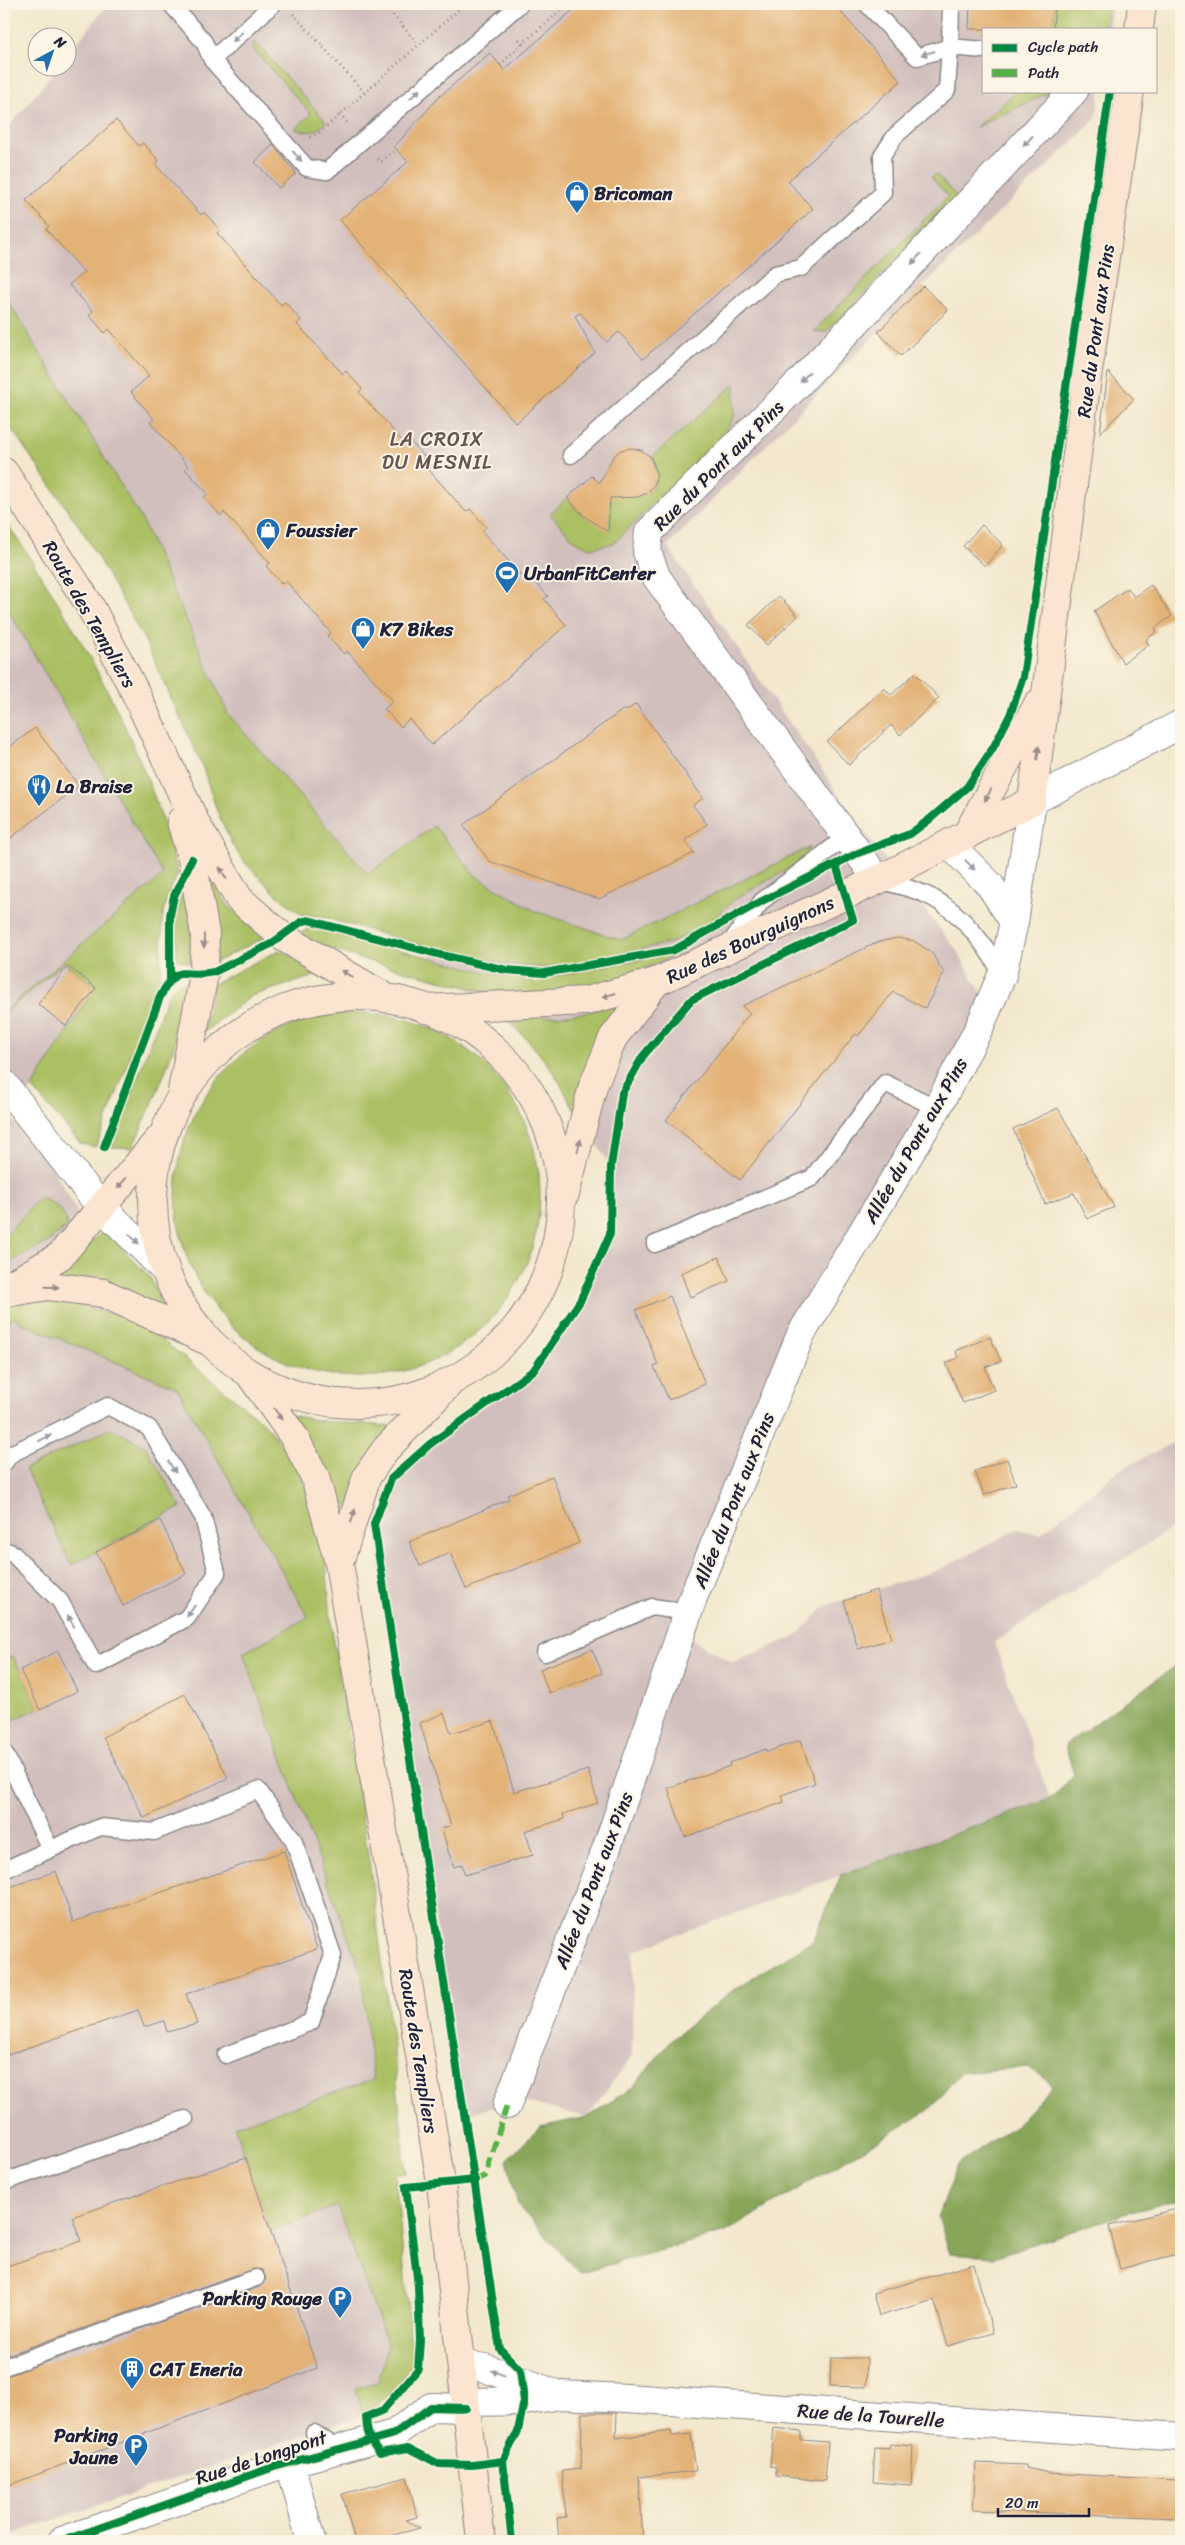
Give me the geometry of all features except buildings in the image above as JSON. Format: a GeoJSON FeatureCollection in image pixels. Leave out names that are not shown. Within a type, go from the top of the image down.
{"type":"FeatureCollection","features":[{"type":"Feature","properties":{"kind":"main road","name":"Rue du Pont aux Pins"},"geometry":{"type":"LineString","coordinates":[[1032,802],[1045,690],[1087,378],[1130,92]]}},
{"type":"Feature","properties":{"kind":"main road","name":"Route des Templiers"},"geometry":{"type":"LineString","coordinates":[[4,472],[88,604],[135,692],[165,761],[212,855],[239,899],[283,936],[389,999]]}},
{"type":"Feature","properties":{"kind":"main road","name":"Rue du Pont aux Pins"},"geometry":{"type":"LineString","coordinates":[[958,841],[1045,690]]}},
{"type":"Feature","properties":{"kind":"main road","name":"Route des Templiers"},"geometry":{"type":"LineString","coordinates":[[165,761],[192,859],[205,934],[204,974],[182,1095]]}},
{"type":"Feature","properties":{"kind":"main road","name":"Rue des Bourguignons"},"geometry":{"type":"LineString","coordinates":[[426,1009],[586,1002],[656,982],[878,880],[1032,802]]}},
{"type":"Feature","properties":{"kind":"main road"},"geometry":{"type":"LineString","coordinates":[[561,1210],[558,1168],[549,1134],[527,1088],[499,1054],[465,1028],[426,1009],[389,999],[349,996],[308,1002],[271,1015],[236,1035],[206,1062],[182,1095],[164,1133],[156,1166],[153,1201],[156,1236],[165,1270],[184,1308],[210,1342],[250,1374],[298,1396],[349,1405],[401,1400],[449,1383],[480,1364],[507,1340],[529,1312],[545,1280],[556,1246],[561,1210],[593,1086],[613,1038],[656,982]]}},
{"type":"Feature","properties":{"kind":"main road"},"geometry":{"type":"LineString","coordinates":[[4,1291],[60,1256],[164,1133]]}},
{"type":"Feature","properties":{"kind":"main road"},"geometry":{"type":"LineString","coordinates":[[4,1291],[49,1286],[103,1293],[210,1342]]}},
{"type":"Feature","properties":{"kind":"main road","name":"Route des Templiers"},"geometry":{"type":"LineString","coordinates":[[250,1374],[294,1437],[315,1477],[339,1563],[441,2184],[482,2541]]}},
{"type":"Feature","properties":{"kind":"main road","name":"Route des Templiers"},"geometry":{"type":"LineString","coordinates":[[339,1563],[367,1476],[385,1450],[449,1383]]}},
{"type":"Feature","properties":{"kind":"street","name":"Rue du Pont aux Pins"},"geometry":{"type":"LineString","coordinates":[[878,880],[658,578],[647,552],[650,532],[797,385],[1073,92]]}},
{"type":"Feature","properties":{"kind":"street"},"geometry":{"type":"LineString","coordinates":[[1032,802],[1181,724]]}},
{"type":"Feature","properties":{"kind":"street","name":"Allée du Pont aux Pins"},"geometry":{"type":"LineString","coordinates":[[506,2104],[607,1847],[688,1612],[801,1334],[937,1108],[979,1028],[1002,975],[1014,922],[1032,802]]}},
{"type":"Feature","properties":{"kind":"street"},"geometry":{"type":"LineString","coordinates":[[958,841],[1014,922]]}},
{"type":"Feature","properties":{"kind":"street"},"geometry":{"type":"LineString","coordinates":[[4,1084],[102,1207],[165,1270]]}},
{"type":"Feature","properties":{"kind":"street","name":"Rue de la Tourelle"},"geometry":{"type":"LineString","coordinates":[[462,2366],[485,2368],[560,2395]]}},
{"type":"Feature","properties":{"kind":"street","name":"Rue de la Tourelle"},"geometry":{"type":"LineString","coordinates":[[465,2405],[560,2395],[1181,2437]]}},
{"type":"Feature","properties":{"kind":"street","name":"Rue de Longpont"},"geometry":{"type":"LineString","coordinates":[[62,2541],[290,2463],[394,2434],[431,2407],[465,2405]]}},
{"type":"Feature","properties":{"kind":"street"},"geometry":{"type":"LineString","coordinates":[[290,2463],[311,2541]]}},
{"type":"Feature","properties":{"kind":"lane"},"geometry":{"type":"LineString","coordinates":[[171,4],[204,42],[212,60],[307,168],[327,171],[520,4]]}},
{"type":"Feature","properties":{"kind":"lane"},"geometry":{"type":"LineString","coordinates":[[212,60],[273,4]]}},
{"type":"Feature","properties":{"kind":"lane"},"geometry":{"type":"LineString","coordinates":[[867,4],[916,56],[950,47],[982,50]]}},
{"type":"Feature","properties":{"kind":"lane"},"geometry":{"type":"LineString","coordinates":[[571,455],[774,274],[801,268],[883,193],[882,156],[895,136],[947,90],[951,4]]}},
{"type":"Feature","properties":{"kind":"lane"},"geometry":{"type":"LineString","coordinates":[[724,950],[762,901],[846,837]]}},
{"type":"Feature","properties":{"kind":"lane"},"geometry":{"type":"LineString","coordinates":[[878,880],[923,893],[951,909],[985,944],[1002,975]]}},
{"type":"Feature","properties":{"kind":"lane"},"geometry":{"type":"LineString","coordinates":[[655,1244],[812,1178],[885,1082],[937,1108]]}},
{"type":"Feature","properties":{"kind":"lane"},"geometry":{"type":"LineString","coordinates":[[4,1463],[11,1454],[108,1406],[149,1428],[203,1517],[217,1573],[187,1618],[96,1666],[60,1601],[12,1554],[4,1550]]}},
{"type":"Feature","properties":{"kind":"lane"},"geometry":{"type":"LineString","coordinates":[[545,1653],[652,1607],[688,1612]]}},
{"type":"Feature","properties":{"kind":"lane"},"geometry":{"type":"LineString","coordinates":[[4,1752],[50,1849]]}},
{"type":"Feature","properties":{"kind":"lane"},"geometry":{"type":"LineString","coordinates":[[4,1870],[100,1827],[154,1832],[258,1790],[294,1839],[332,1955],[311,2022],[226,2055]]}},
{"type":"Feature","properties":{"kind":"lane"},"geometry":{"type":"LineString","coordinates":[[4,2182],[185,2119]]}},
{"type":"Feature","properties":{"kind":"lane"},"geometry":{"type":"LineString","coordinates":[[4,2367],[256,2278]]}},
{"type":"Feature","properties":{"kind":"lane"},"geometry":{"type":"LineString","coordinates":[[314,2433],[338,2449]]}},
{"type":"Feature","properties":{"kind":"path"},"geometry":{"type":"LineString","coordinates":[[383,4],[419,44]]}},
{"type":"Feature","properties":{"kind":"path"},"geometry":{"type":"LineString","coordinates":[[302,137],[318,134],[465,4]]}},
{"type":"Feature","properties":{"kind":"path"},"geometry":{"type":"LineString","coordinates":[[522,44],[568,4]]}},
{"type":"Feature","properties":{"kind":"path"},"geometry":{"type":"LineString","coordinates":[[291,11],[364,92]]}},
{"type":"Feature","properties":{"kind":"path"},"geometry":{"type":"LineString","coordinates":[[316,922],[451,958],[506,970],[534,972]]}},
{"type":"Feature","properties":{"kind":"path"},"geometry":{"type":"LineString","coordinates":[[230,964],[263,948]]}},
{"type":"Feature","properties":{"kind":"path"},"geometry":{"type":"LineString","coordinates":[[552,972],[611,962]]}},
{"type":"Feature","properties":{"kind":"path"},"geometry":{"type":"LineString","coordinates":[[168,966],[170,978]]}},
{"type":"Feature","properties":{"kind":"path"},"geometry":{"type":"LineString","coordinates":[[104,1147],[160,997],[170,978],[176,974]]}},
{"type":"Feature","properties":{"kind":"shaded area"},"geometry":{"type":"Polygon","coordinates":[[[108,4],[1112,4],[1109,28],[982,28],[982,92],[1100,92],[1096,119],[923,286],[667,546],[872,842],[958,952],[974,981],[990,1003],[801,1334],[685,1635],[733,1663],[798,1635],[825,1606],[941,1569],[1017,1529],[1040,1534],[1119,1470],[1181,1439],[1181,1522],[994,1642],[1050,1799],[633,1951],[632,2056],[587,2117],[524,2102],[465,2113],[374,1524],[391,1479],[430,1444],[534,1370],[580,1301],[610,1234],[611,1166],[574,1110],[559,1078],[533,1044],[501,1014],[463,985],[416,943],[326,918],[301,914],[277,895],[246,864],[232,845],[217,811],[202,765],[145,641],[85,535],[4,418],[4,133],[49,78],[78,78],[78,42],[108,4]]]}},
{"type":"Feature","properties":{"kind":"shaded area"},"geometry":{"type":"Polygon","coordinates":[[[4,603],[163,875],[74,1024],[12,1119],[50,1164],[316,1631],[373,2080],[388,2345],[378,2383],[356,2389],[364,2415],[4,2537],[4,603]]]}},
{"type":"Feature","properties":{"kind":"green space"},"geometry":{"type":"Polygon","coordinates":[[[1055,4],[1108,4],[1106,23],[1102,28],[1053,28],[1055,4]]]}},
{"type":"Feature","properties":{"kind":"green space"},"geometry":{"type":"Polygon","coordinates":[[[255,42],[326,123],[312,131],[295,129],[311,114],[251,47],[255,42]]]}},
{"type":"Feature","properties":{"kind":"green space"},"geometry":{"type":"Polygon","coordinates":[[[1016,92],[1050,92],[976,127],[1016,92]]]}},
{"type":"Feature","properties":{"kind":"green space"},"geometry":{"type":"Polygon","coordinates":[[[936,174],[957,197],[826,332],[814,331],[948,196],[931,177],[936,174]]]}},
{"type":"Feature","properties":{"kind":"green space"},"geometry":{"type":"Polygon","coordinates":[[[4,295],[141,518],[228,714],[368,874],[434,826],[476,876],[535,911],[621,940],[810,847],[796,865],[735,899],[708,924],[673,942],[580,963],[546,968],[505,964],[395,938],[326,918],[301,914],[277,895],[246,864],[232,845],[217,811],[202,765],[145,641],[85,535],[4,418],[4,295]]]}},
{"type":"Feature","properties":{"kind":"green space"},"geometry":{"type":"Polygon","coordinates":[[[735,384],[734,417],[725,432],[614,543],[590,548],[575,541],[550,514],[567,498],[583,515],[607,523],[609,514],[607,510],[594,505],[618,494],[637,496],[645,494],[651,489],[657,476],[652,457],[735,384]]]}},
{"type":"Feature","properties":{"kind":"green space"},"geometry":{"type":"Polygon","coordinates":[[[4,519],[83,645],[129,735],[165,828],[178,875],[170,889],[163,912],[160,980],[96,1147],[81,1144],[32,1088],[95,987],[64,962],[4,1014],[4,1011],[163,875],[4,603],[4,519]]]}},
{"type":"Feature","properties":{"kind":"green space"},"geometry":{"type":"Polygon","coordinates":[[[213,883],[229,906],[264,938],[215,962],[207,885],[213,883]]]}},
{"type":"Feature","properties":{"kind":"green space"},"geometry":{"type":"Polygon","coordinates":[[[182,892],[191,920],[191,963],[177,960],[176,917],[182,892]]]}},
{"type":"Feature","properties":{"kind":"green space"},"geometry":{"type":"Polygon","coordinates":[[[312,927],[501,976],[542,978],[680,952],[644,969],[601,984],[556,994],[516,996],[474,989],[377,964],[337,951],[298,934],[312,927]]]}},
{"type":"Feature","properties":{"kind":"green space"},"geometry":{"type":"Polygon","coordinates":[[[279,950],[324,973],[251,996],[203,1033],[213,984],[279,950]]]}},
{"type":"Feature","properties":{"kind":"green space"},"geometry":{"type":"Polygon","coordinates":[[[189,981],[180,1025],[167,1067],[132,1148],[112,1147],[167,997],[176,985],[189,981]]]}},
{"type":"Feature","properties":{"kind":"green space"},"geometry":{"type":"Polygon","coordinates":[[[627,1002],[574,1110],[567,1095],[543,1058],[501,1014],[518,1016],[564,1015],[627,1002]]]}},
{"type":"Feature","properties":{"kind":"green space"},"geometry":{"type":"Polygon","coordinates":[[[358,1013],[393,1017],[428,1027],[459,1044],[487,1066],[509,1094],[526,1125],[536,1160],[540,1195],[536,1230],[526,1265],[509,1296],[487,1324],[459,1346],[428,1363],[393,1373],[358,1377],[323,1373],[288,1363],[257,1346],[229,1324],[207,1296],[190,1265],[180,1230],[176,1195],[180,1160],[190,1125],[207,1094],[229,1066],[257,1044],[288,1027],[323,1017],[358,1013]]]}},
{"type":"Feature","properties":{"kind":"green space"},"geometry":{"type":"Polygon","coordinates":[[[40,1197],[50,1202],[62,1212],[67,1227],[45,1244],[4,1265],[4,1237],[40,1197]]]}},
{"type":"Feature","properties":{"kind":"green space"},"geometry":{"type":"Polygon","coordinates":[[[104,1230],[150,1277],[164,1309],[43,1278],[74,1259],[104,1230]]]}},
{"type":"Feature","properties":{"kind":"green space"},"geometry":{"type":"Polygon","coordinates":[[[55,1300],[138,1320],[264,1423],[292,1457],[311,1496],[326,1562],[332,1629],[370,1867],[394,2055],[406,2173],[395,2173],[413,2363],[391,2392],[364,2415],[355,2389],[378,2383],[388,2345],[337,2206],[271,2231],[234,2126],[373,2080],[361,1972],[243,1653],[308,1617],[177,1388],[22,1323],[15,1317],[4,1322],[4,1308],[11,1305],[55,1300]]]}},
{"type":"Feature","properties":{"kind":"green space"},"geometry":{"type":"Polygon","coordinates":[[[291,1415],[321,1421],[391,1426],[340,1522],[337,1505],[328,1478],[316,1454],[291,1415]]]}},
{"type":"Feature","properties":{"kind":"green space"},"geometry":{"type":"Polygon","coordinates":[[[111,1428],[146,1447],[181,1507],[71,1565],[25,1469],[111,1428]]]}},
{"type":"Feature","properties":{"kind":"green space"},"geometry":{"type":"Polygon","coordinates":[[[13,1656],[39,1708],[13,1720],[4,1701],[4,1660],[13,1656]]]}},
{"type":"Feature","properties":{"kind":"green space"},"geometry":{"type":"Polygon","coordinates":[[[1181,1662],[1181,2199],[1124,2214],[994,2257],[950,2254],[938,2217],[959,2163],[1016,2125],[1053,2086],[1029,2067],[960,2073],[929,2110],[726,2232],[580,2273],[518,2206],[507,2160],[540,2127],[587,2117],[632,2088],[673,2038],[737,1987],[813,1941],[841,1875],[1050,1799],[1074,1775],[1065,1745],[1181,1662]]]}},
{"type":"Feature","properties":{"kind":"marked path"},"geometry":{"type":"LineString","coordinates":[[475,2180],[485,2176],[507,2105]]}},
{"type":"Feature","properties":{"kind":"cycle path"},"geometry":{"type":"LineString","coordinates":[[104,1147],[160,997],[172,978],[182,973],[203,974],[214,972],[271,944],[301,922],[308,920],[506,970],[544,973],[674,950],[762,901],[858,853],[910,834],[967,787],[993,748],[1010,715],[1023,677],[1110,92]]}},
{"type":"Feature","properties":{"kind":"cycle path"},"geometry":{"type":"LineString","coordinates":[[170,978],[170,915],[174,896],[192,859]]}},
{"type":"Feature","properties":{"kind":"cycle path"},"geometry":{"type":"LineString","coordinates":[[512,2541],[503,2461],[518,2431],[524,2401],[520,2370],[500,2349],[374,1524],[391,1479],[430,1444],[534,1370],[580,1301],[610,1234],[611,1166],[622,1093],[643,1056],[691,1000],[853,920],[836,865]]}},
{"type":"Feature","properties":{"kind":"cycle path"},"geometry":{"type":"LineString","coordinates":[[475,2180],[406,2187],[418,2286],[420,2340],[418,2369],[383,2410],[366,2417],[366,2423],[371,2441],[380,2453],[408,2448],[439,2464],[472,2465],[503,2461]]}},
{"type":"Feature","properties":{"kind":"cycle path"},"geometry":{"type":"LineString","coordinates":[[62,2541],[274,2467],[394,2434],[431,2407],[466,2408]]}},
{"type":"Feature","properties":{"kind":"place","name":"Bricoman"},"geometry":{"type":"Point","coordinates":[577,214]}},
{"type":"Feature","properties":{"kind":"place","name":"Foussier"},"geometry":{"type":"Point","coordinates":[268,551]}},
{"type":"Feature","properties":{"kind":"place","name":"UrbanFitCenter"},"geometry":{"type":"Point","coordinates":[507,594]}},
{"type":"Feature","properties":{"kind":"place","name":"K7 Bikes"},"geometry":{"type":"Point","coordinates":[363,650]}},
{"type":"Feature","properties":{"kind":"place","name":"La Braise"},"geometry":{"type":"Point","coordinates":[39,807]}},
{"type":"Feature","properties":{"kind":"place","name":"Parking Rouge"},"geometry":{"type":"Point","coordinates":[340,2319]}},
{"type":"Feature","properties":{"kind":"place","name":"CAT Eneria"},"geometry":{"type":"Point","coordinates":[132,2390]}},
{"type":"Feature","properties":{"kind":"place","name":"Parking Jaune"},"geometry":{"type":"Point","coordinates":[136,2467]}},
{"type":"Feature","properties":{"kind":"district","name":"LA CROIX DU MESNIL"},"geometry":{"type":"Point","coordinates":[437,450]}}]}
